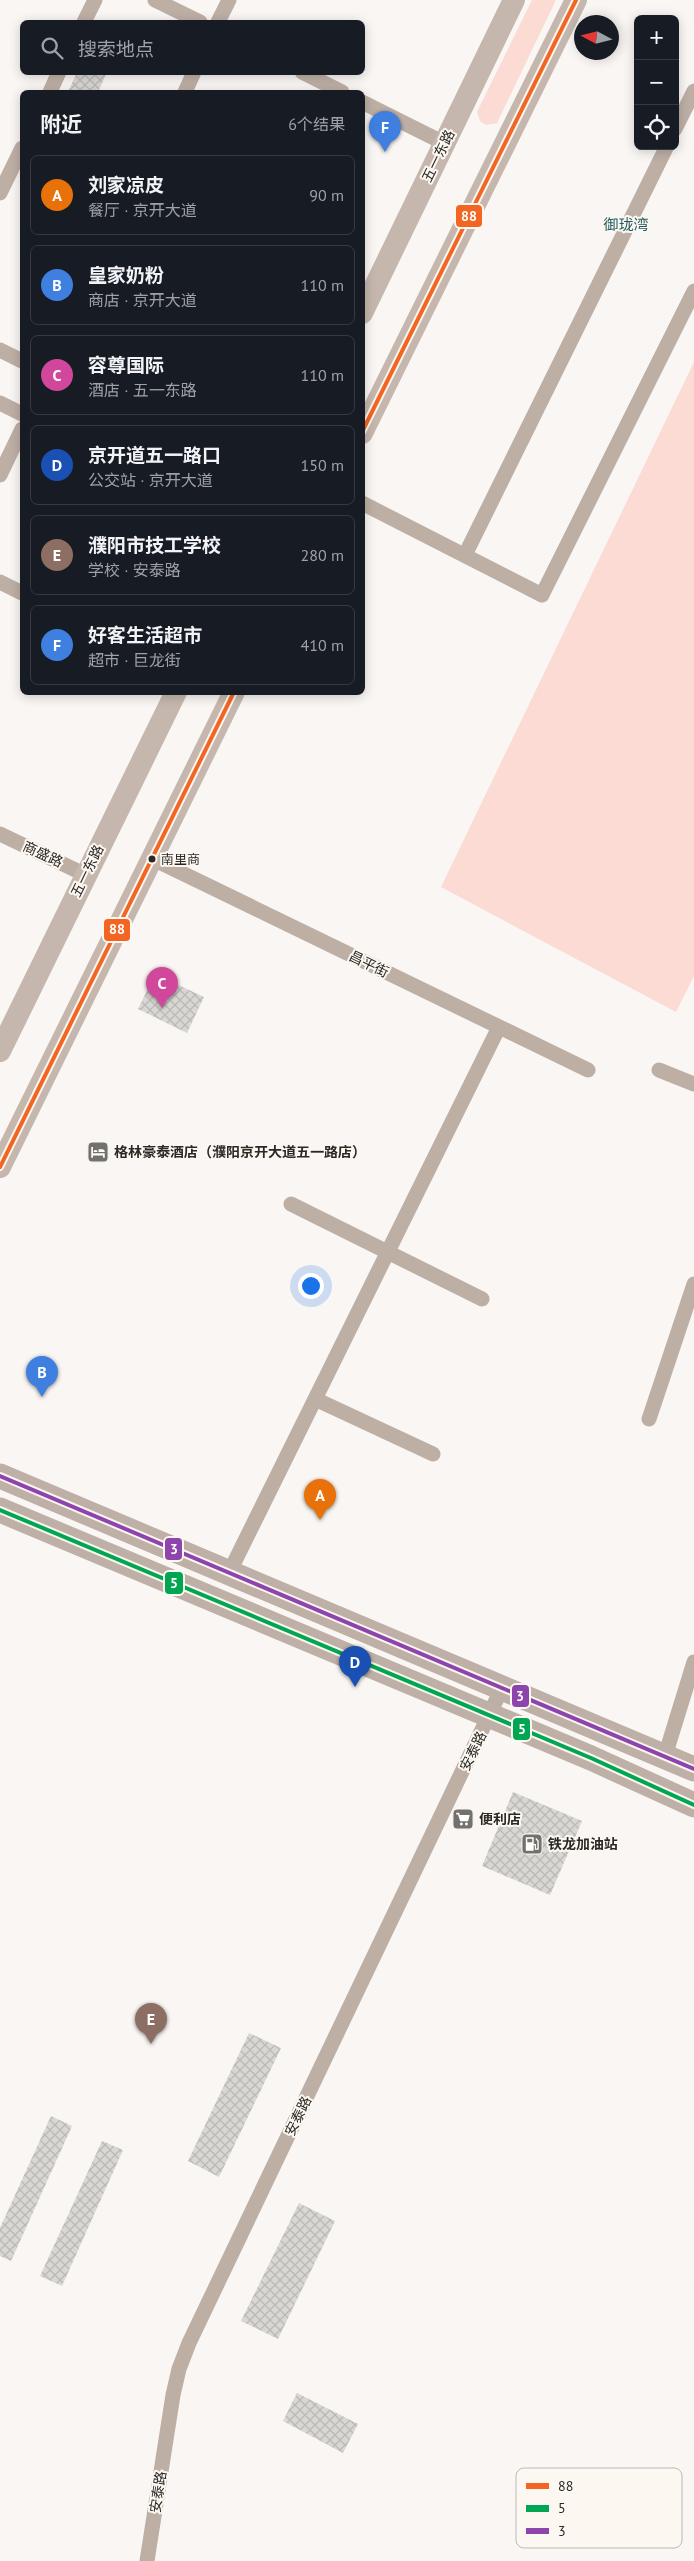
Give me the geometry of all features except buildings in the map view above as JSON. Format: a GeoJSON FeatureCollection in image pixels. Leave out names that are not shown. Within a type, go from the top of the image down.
{"type":"FeatureCollection","features":[{"type":"Feature","properties":{"kind":"main road"},"geometry":{"type":"LineString","coordinates":[[0,1476],[694,1769]]}},
{"type":"Feature","properties":{"kind":"main road"},"geometry":{"type":"LineString","coordinates":[[0,1510],[216,1599],[489,1717],[591,1758],[694,1805]]}},
{"type":"Feature","properties":{"kind":"street"},"geometry":{"type":"LineString","coordinates":[[85,20],[95,0]]}},
{"type":"Feature","properties":{"kind":"street"},"geometry":{"type":"LineString","coordinates":[[155,0],[196,20]]}},
{"type":"Feature","properties":{"kind":"street"},"geometry":{"type":"LineString","coordinates":[[219,20],[229,0]]}},
{"type":"Feature","properties":{"kind":"street","name":"五一东路"},"geometry":{"type":"LineString","coordinates":[[365,307],[514,0]]}},
{"type":"Feature","properties":{"kind":"street"},"geometry":{"type":"LineString","coordinates":[[365,426],[576,0]]}},
{"type":"Feature","properties":{"kind":"street"},"geometry":{"type":"LineString","coordinates":[[51,90],[58,75]]}},
{"type":"Feature","properties":{"kind":"street"},"geometry":{"type":"LineString","coordinates":[[185,90],[192,75]]}},
{"type":"Feature","properties":{"kind":"street"},"geometry":{"type":"LineString","coordinates":[[308,75],[338,90]]}},
{"type":"Feature","properties":{"kind":"street"},"geometry":{"type":"LineString","coordinates":[[679,121],[694,91]]}},
{"type":"Feature","properties":{"kind":"street"},"geometry":{"type":"LineString","coordinates":[[365,104],[444,143]]}},
{"type":"Feature","properties":{"kind":"street"},"geometry":{"type":"LineString","coordinates":[[465,555],[665,150]]}},
{"type":"Feature","properties":{"kind":"street"},"geometry":{"type":"LineString","coordinates":[[0,193],[20,152]]}},
{"type":"Feature","properties":{"kind":"street"},"geometry":{"type":"LineString","coordinates":[[365,505],[542,595],[694,291]]}},
{"type":"Feature","properties":{"kind":"street"},"geometry":{"type":"LineString","coordinates":[[0,350],[20,360]]}},
{"type":"Feature","properties":{"kind":"street"},"geometry":{"type":"LineString","coordinates":[[0,403],[20,413]]}},
{"type":"Feature","properties":{"kind":"street"},"geometry":{"type":"LineString","coordinates":[[0,475],[20,433]]}},
{"type":"Feature","properties":{"kind":"street"},"geometry":{"type":"LineString","coordinates":[[0,582],[20,592]]}},
{"type":"Feature","properties":{"kind":"street","name":"五一东路"},"geometry":{"type":"LineString","coordinates":[[0,1051],[175,695]]}},
{"type":"Feature","properties":{"kind":"street"},"geometry":{"type":"LineString","coordinates":[[0,1167],[232,695]]}},
{"type":"Feature","properties":{"kind":"street","name":"商盛路"},"geometry":{"type":"LineString","coordinates":[[0,834],[86,875]]}},
{"type":"Feature","properties":{"kind":"street","name":"昌平街"},"geometry":{"type":"LineString","coordinates":[[151,858],[588,1070]]}},
{"type":"Feature","properties":{"kind":"street"},"geometry":{"type":"LineString","coordinates":[[230,1573],[499,1027]]}},
{"type":"Feature","properties":{"kind":"street"},"geometry":{"type":"LineString","coordinates":[[659,1070],[694,1084]]}},
{"type":"Feature","properties":{"kind":"street"},"geometry":{"type":"LineString","coordinates":[[290,1204],[482,1300]]}},
{"type":"Feature","properties":{"kind":"street"},"geometry":{"type":"LineString","coordinates":[[649,1419],[694,1284]]}},
{"type":"Feature","properties":{"kind":"street"},"geometry":{"type":"LineString","coordinates":[[315,1399],[433,1454]]}},
{"type":"Feature","properties":{"kind":"street"},"geometry":{"type":"LineString","coordinates":[[665,1756],[694,1662]]}},
{"type":"Feature","properties":{"kind":"street","name":"安泰路"},"geometry":{"type":"LineString","coordinates":[[147,2561],[173,2395],[179,2369],[189,2343],[502,1688]]}},
{"type":"Feature","properties":{"kind":"shaded area"},"geometry":{"type":"Polygon","coordinates":[[[532,0],[556,0],[497,123],[486,125],[480,121],[477,112],[532,0]]]}},
{"type":"Feature","properties":{"kind":"shaded area"},"geometry":{"type":"Polygon","coordinates":[[[694,362],[694,976],[676,1012],[441,887],[694,362]]]}},
{"type":"Feature","properties":{"kind":"transit line","name":"88"},"geometry":{"type":"LineString","coordinates":[[365,426],[576,0]]}},
{"type":"Feature","properties":{"kind":"transit line","name":"88"},"geometry":{"type":"LineString","coordinates":[[0,1167],[233,695]]}},
{"type":"Feature","properties":{"kind":"transit line","name":"3"},"geometry":{"type":"LineString","coordinates":[[0,1476],[694,1769]]}},
{"type":"Feature","properties":{"kind":"transit line","name":"5"},"geometry":{"type":"LineString","coordinates":[[0,1510],[591,1758],[694,1805]]}},
{"type":"Feature","properties":{"kind":"place","name":"好客生活超市"},"geometry":{"type":"Point","coordinates":[385,152]}},
{"type":"Feature","properties":{"kind":"place","name":"南里商"},"geometry":{"type":"Point","coordinates":[152,859]}},
{"type":"Feature","properties":{"kind":"place","name":"容尊国际"},"geometry":{"type":"Point","coordinates":[162,1008]}},
{"type":"Feature","properties":{"kind":"place","name":"格林豪泰酒店（濮阳京开大道五一路店）"},"geometry":{"type":"Point","coordinates":[98,1152]}},
{"type":"Feature","properties":{"kind":"place","name":"皇家奶粉"},"geometry":{"type":"Point","coordinates":[42,1397]}},
{"type":"Feature","properties":{"kind":"place","name":"刘家凉皮"},"geometry":{"type":"Point","coordinates":[320,1520]}},
{"type":"Feature","properties":{"kind":"place","name":"京开道五一路口"},"geometry":{"type":"Point","coordinates":[355,1687]}},
{"type":"Feature","properties":{"kind":"place","name":"便利店"},"geometry":{"type":"Point","coordinates":[463,1819]}},
{"type":"Feature","properties":{"kind":"place","name":"铁龙加油站"},"geometry":{"type":"Point","coordinates":[532,1844]}},
{"type":"Feature","properties":{"kind":"place","name":"濮阳市技工学校"},"geometry":{"type":"Point","coordinates":[151,2044]}},
{"type":"Feature","properties":{"kind":"district","name":"御珑湾"},"geometry":{"type":"Point","coordinates":[626,225]}}]}
